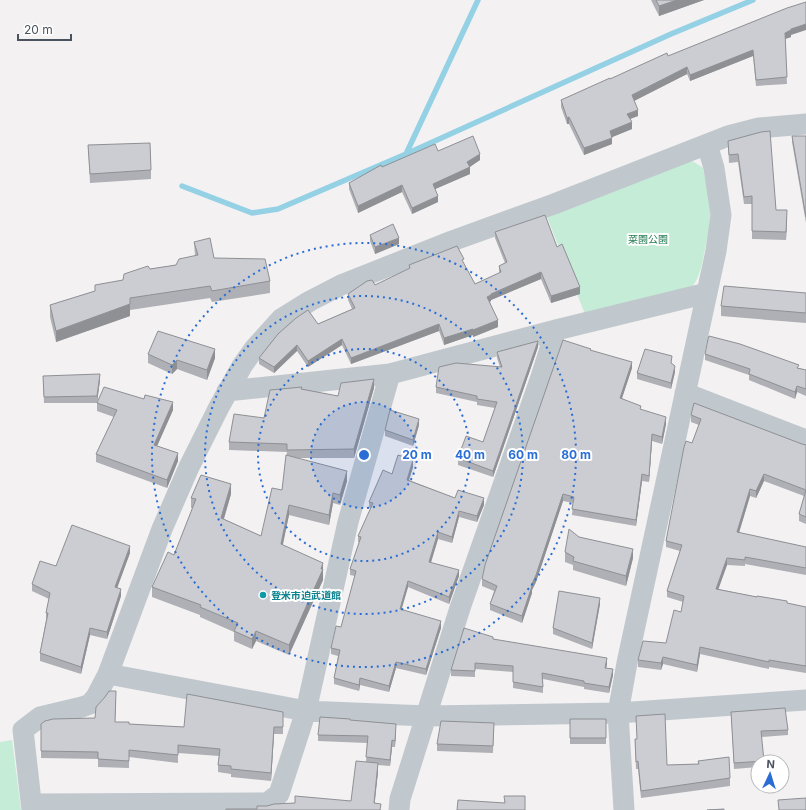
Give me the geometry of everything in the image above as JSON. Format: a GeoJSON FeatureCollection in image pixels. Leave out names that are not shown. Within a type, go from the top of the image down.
{"type":"FeatureCollection","features":[{"type":"Feature","properties":{"kind":"street"},"geometry":{"type":"LineString","coordinates":[[390,374],[348,522],[306,711],[279,794],[267,803],[32,807],[23,730],[40,717],[73,710],[90,704],[96,697],[108,674],[162,529],[189,467],[227,391],[242,366],[254,349],[281,319],[335,288],[452,241],[554,204],[728,136],[759,128],[806,124]]}},
{"type":"Feature","properties":{"kind":"street"},"geometry":{"type":"LineString","coordinates":[[624,810],[618,713],[628,656],[716,251],[721,215],[714,168],[707,144]]}},
{"type":"Feature","properties":{"kind":"street"},"geometry":{"type":"LineString","coordinates":[[227,391],[390,374],[556,330],[707,293]]}},
{"type":"Feature","properties":{"kind":"street"},"geometry":{"type":"LineString","coordinates":[[398,810],[400,799],[460,608],[556,330]]}},
{"type":"Feature","properties":{"kind":"street"},"geometry":{"type":"LineString","coordinates":[[685,393],[806,440]]}},
{"type":"Feature","properties":{"kind":"street"},"geometry":{"type":"LineString","coordinates":[[108,674],[306,711],[427,716],[618,713],[806,700]]}},
{"type":"Feature","properties":{"kind":"green space","name":"菜園公園"},"geometry":{"type":"Polygon","coordinates":[[[688,161],[694,162],[703,168],[711,204],[709,230],[701,268],[692,287],[585,314],[547,217],[688,161]]]}},
{"type":"Feature","properties":{"kind":"green space"},"geometry":{"type":"Polygon","coordinates":[[[12,740],[21,810],[0,810],[0,742],[12,740]]]}},
{"type":"Feature","properties":{"kind":"building"},"geometry":{"type":"Polygon","coordinates":[[[656,0],[677,0],[659,6],[656,0]]]}},
{"type":"Feature","properties":{"kind":"building"},"geometry":{"type":"Polygon","coordinates":[[[806,2],[806,24],[791,29],[785,33],[787,77],[756,80],[753,50],[690,75],[687,67],[632,95],[638,110],[627,114],[632,122],[610,131],[612,138],[584,148],[569,117],[567,118],[561,100],[667,53],[668,56],[787,8],[806,2]]]}},
{"type":"Feature","properties":{"kind":"building"},"geometry":{"type":"Polygon","coordinates":[[[770,131],[776,210],[787,210],[786,232],[752,231],[752,196],[744,197],[738,154],[729,155],[728,141],[770,131]]]}},
{"type":"Feature","properties":{"kind":"building"},"geometry":{"type":"Polygon","coordinates":[[[473,136],[480,154],[467,162],[470,167],[433,184],[438,196],[412,208],[402,185],[358,206],[349,183],[381,165],[382,167],[435,144],[438,151],[473,136]]]}},
{"type":"Feature","properties":{"kind":"building"},"geometry":{"type":"Polygon","coordinates":[[[792,136],[806,136],[806,217],[792,136]]]}},
{"type":"Feature","properties":{"kind":"building"},"geometry":{"type":"Polygon","coordinates":[[[150,143],[151,170],[90,174],[88,145],[150,143]]]}},
{"type":"Feature","properties":{"kind":"building"},"geometry":{"type":"Polygon","coordinates":[[[545,215],[557,247],[562,244],[580,287],[551,296],[541,272],[487,297],[498,320],[473,330],[444,338],[439,324],[351,358],[342,339],[308,361],[297,345],[274,367],[259,358],[278,334],[296,318],[308,310],[318,324],[355,308],[348,294],[367,281],[372,280],[375,285],[410,268],[409,265],[457,246],[464,259],[462,260],[475,284],[501,272],[499,266],[507,262],[495,232],[545,215]]]}},
{"type":"Feature","properties":{"kind":"building"},"geometry":{"type":"Polygon","coordinates":[[[393,224],[399,238],[375,247],[370,235],[393,224]]]}},
{"type":"Feature","properties":{"kind":"building"},"geometry":{"type":"Polygon","coordinates":[[[210,238],[214,258],[265,259],[270,281],[212,291],[210,286],[130,298],[130,304],[56,331],[50,305],[95,291],[95,285],[123,280],[124,274],[148,266],[150,269],[176,265],[179,259],[198,255],[194,242],[210,238]]]}},
{"type":"Feature","properties":{"kind":"building"},"geometry":{"type":"Polygon","coordinates":[[[724,286],[806,293],[806,313],[721,306],[724,286]]]}},
{"type":"Feature","properties":{"kind":"building"},"geometry":{"type":"Polygon","coordinates":[[[158,331],[215,349],[207,370],[177,360],[172,365],[148,354],[158,331]]]}},
{"type":"Feature","properties":{"kind":"building"},"geometry":{"type":"Polygon","coordinates":[[[709,336],[740,344],[799,365],[797,368],[806,370],[806,389],[797,386],[795,392],[749,374],[750,369],[705,354],[709,336]]]}},
{"type":"Feature","properties":{"kind":"building"},"geometry":{"type":"Polygon","coordinates":[[[563,340],[591,349],[590,350],[632,362],[620,398],[641,406],[640,409],[666,417],[662,437],[652,434],[649,476],[642,474],[636,520],[572,509],[574,497],[563,494],[522,616],[490,604],[497,586],[482,579],[485,565],[563,340]]]}},
{"type":"Feature","properties":{"kind":"building"},"geometry":{"type":"Polygon","coordinates":[[[538,341],[493,471],[458,458],[466,436],[483,442],[497,402],[477,399],[477,396],[436,387],[439,367],[456,363],[502,367],[497,352],[538,341]]]}},
{"type":"Feature","properties":{"kind":"building"},"geometry":{"type":"Polygon","coordinates":[[[645,349],[672,356],[671,363],[675,366],[671,383],[637,373],[645,349]]]}},
{"type":"Feature","properties":{"kind":"building"},"geometry":{"type":"Polygon","coordinates":[[[100,374],[97,396],[44,397],[43,376],[100,374]]]}},
{"type":"Feature","properties":{"kind":"building"},"geometry":{"type":"Polygon","coordinates":[[[374,379],[354,449],[287,450],[287,444],[229,442],[234,414],[264,418],[270,390],[302,387],[301,389],[338,396],[341,383],[374,379]]]}},
{"type":"Feature","properties":{"kind":"building"},"geometry":{"type":"Polygon","coordinates":[[[104,387],[144,399],[145,395],[173,402],[154,445],[178,453],[167,480],[96,454],[117,410],[97,403],[104,387]]]}},
{"type":"Feature","properties":{"kind":"building"},"geometry":{"type":"Polygon","coordinates":[[[694,403],[806,445],[806,490],[764,474],[756,491],[750,489],[737,532],[806,547],[806,568],[745,557],[745,560],[727,558],[716,589],[787,601],[787,603],[806,607],[806,666],[769,660],[769,662],[700,647],[697,665],[663,657],[661,663],[638,660],[643,641],[666,643],[674,610],[681,612],[684,596],[667,591],[682,545],[666,541],[684,447],[686,441],[692,443],[701,419],[691,415],[694,403]]]}},
{"type":"Feature","properties":{"kind":"building"},"geometry":{"type":"Polygon","coordinates":[[[390,410],[419,419],[413,440],[385,430],[390,410]]]}},
{"type":"Feature","properties":{"kind":"building"},"geometry":{"type":"Polygon","coordinates":[[[286,455],[347,471],[340,495],[333,493],[329,515],[289,505],[281,544],[323,563],[321,569],[323,569],[289,645],[256,631],[252,639],[234,631],[238,623],[200,607],[201,605],[152,587],[168,552],[174,555],[196,499],[191,498],[201,475],[231,484],[221,518],[261,536],[272,488],[282,490],[286,455]]]}},
{"type":"Feature","properties":{"kind":"building"},"geometry":{"type":"Polygon","coordinates":[[[398,455],[413,460],[407,480],[455,498],[458,490],[484,498],[477,516],[459,511],[452,537],[438,532],[429,562],[459,570],[449,597],[408,581],[400,609],[441,621],[426,669],[396,662],[389,686],[360,678],[359,685],[334,678],[340,650],[331,648],[336,626],[341,627],[356,571],[350,569],[361,537],[358,536],[373,503],[369,502],[383,470],[392,474],[398,455]]]}},
{"type":"Feature","properties":{"kind":"building"},"geometry":{"type":"Polygon","coordinates":[[[806,490],[806,517],[799,514],[806,490]]]}},
{"type":"Feature","properties":{"kind":"building"},"geometry":{"type":"Polygon","coordinates":[[[72,525],[130,546],[115,587],[121,589],[107,632],[90,628],[81,667],[40,653],[48,613],[46,613],[50,593],[32,584],[40,561],[56,566],[72,525]]]}},
{"type":"Feature","properties":{"kind":"building"},"geometry":{"type":"Polygon","coordinates":[[[569,529],[579,537],[633,549],[626,576],[573,561],[574,557],[565,552],[569,529]]]}},
{"type":"Feature","properties":{"kind":"building"},"geometry":{"type":"Polygon","coordinates":[[[559,591],[600,598],[592,643],[553,628],[559,591]]]}},
{"type":"Feature","properties":{"kind":"building"},"geometry":{"type":"Polygon","coordinates":[[[464,628],[493,637],[493,639],[607,658],[605,668],[613,669],[609,687],[542,673],[543,687],[513,682],[513,666],[475,663],[475,671],[451,670],[464,628]]]}},
{"type":"Feature","properties":{"kind":"building"},"geometry":{"type":"Polygon","coordinates":[[[109,691],[116,691],[115,722],[129,722],[129,724],[184,727],[187,694],[283,712],[283,727],[274,727],[271,773],[231,769],[231,766],[218,765],[220,749],[178,745],[178,755],[129,750],[129,761],[98,759],[98,752],[41,751],[41,724],[45,721],[53,719],[95,718],[96,707],[109,691]]]}},
{"type":"Feature","properties":{"kind":"building"},"geometry":{"type":"Polygon","coordinates":[[[785,708],[788,730],[761,731],[763,754],[750,754],[750,762],[734,763],[731,712],[785,708]]]}},
{"type":"Feature","properties":{"kind":"building"},"geometry":{"type":"Polygon","coordinates":[[[665,714],[667,765],[699,764],[698,761],[729,757],[730,778],[641,791],[638,761],[636,762],[636,716],[665,714]]]}},
{"type":"Feature","properties":{"kind":"building"},"geometry":{"type":"Polygon","coordinates":[[[320,717],[396,724],[395,741],[392,740],[390,760],[366,757],[368,736],[318,735],[320,717]]]}},
{"type":"Feature","properties":{"kind":"building"},"geometry":{"type":"Polygon","coordinates":[[[570,719],[606,719],[606,738],[570,738],[570,719]]]}},
{"type":"Feature","properties":{"kind":"building"},"geometry":{"type":"Polygon","coordinates":[[[441,721],[494,723],[493,746],[437,744],[441,721]]]}},
{"type":"Feature","properties":{"kind":"building"},"geometry":{"type":"Polygon","coordinates":[[[356,761],[378,763],[374,803],[381,804],[380,810],[226,810],[257,809],[257,806],[295,803],[295,796],[351,801],[356,761]]]}},
{"type":"Feature","properties":{"kind":"building"},"geometry":{"type":"Polygon","coordinates":[[[504,796],[525,796],[525,810],[457,810],[458,800],[505,803],[504,796]]]}},
{"type":"Feature","properties":{"kind":"building"},"geometry":{"type":"Polygon","coordinates":[[[806,798],[806,810],[779,810],[778,800],[806,798]]]}},
{"type":"Feature","properties":{"kind":"waterway"},"geometry":{"type":"LineString","coordinates":[[406,154],[478,0]]}},
{"type":"Feature","properties":{"kind":"waterway"},"geometry":{"type":"LineString","coordinates":[[182,186],[252,213],[278,209],[406,154],[671,34],[753,0]]}},
{"type":"Feature","properties":{"kind":"place","name":"登米市迫武道館"},"geometry":{"type":"Point","coordinates":[263,595]}}]}
